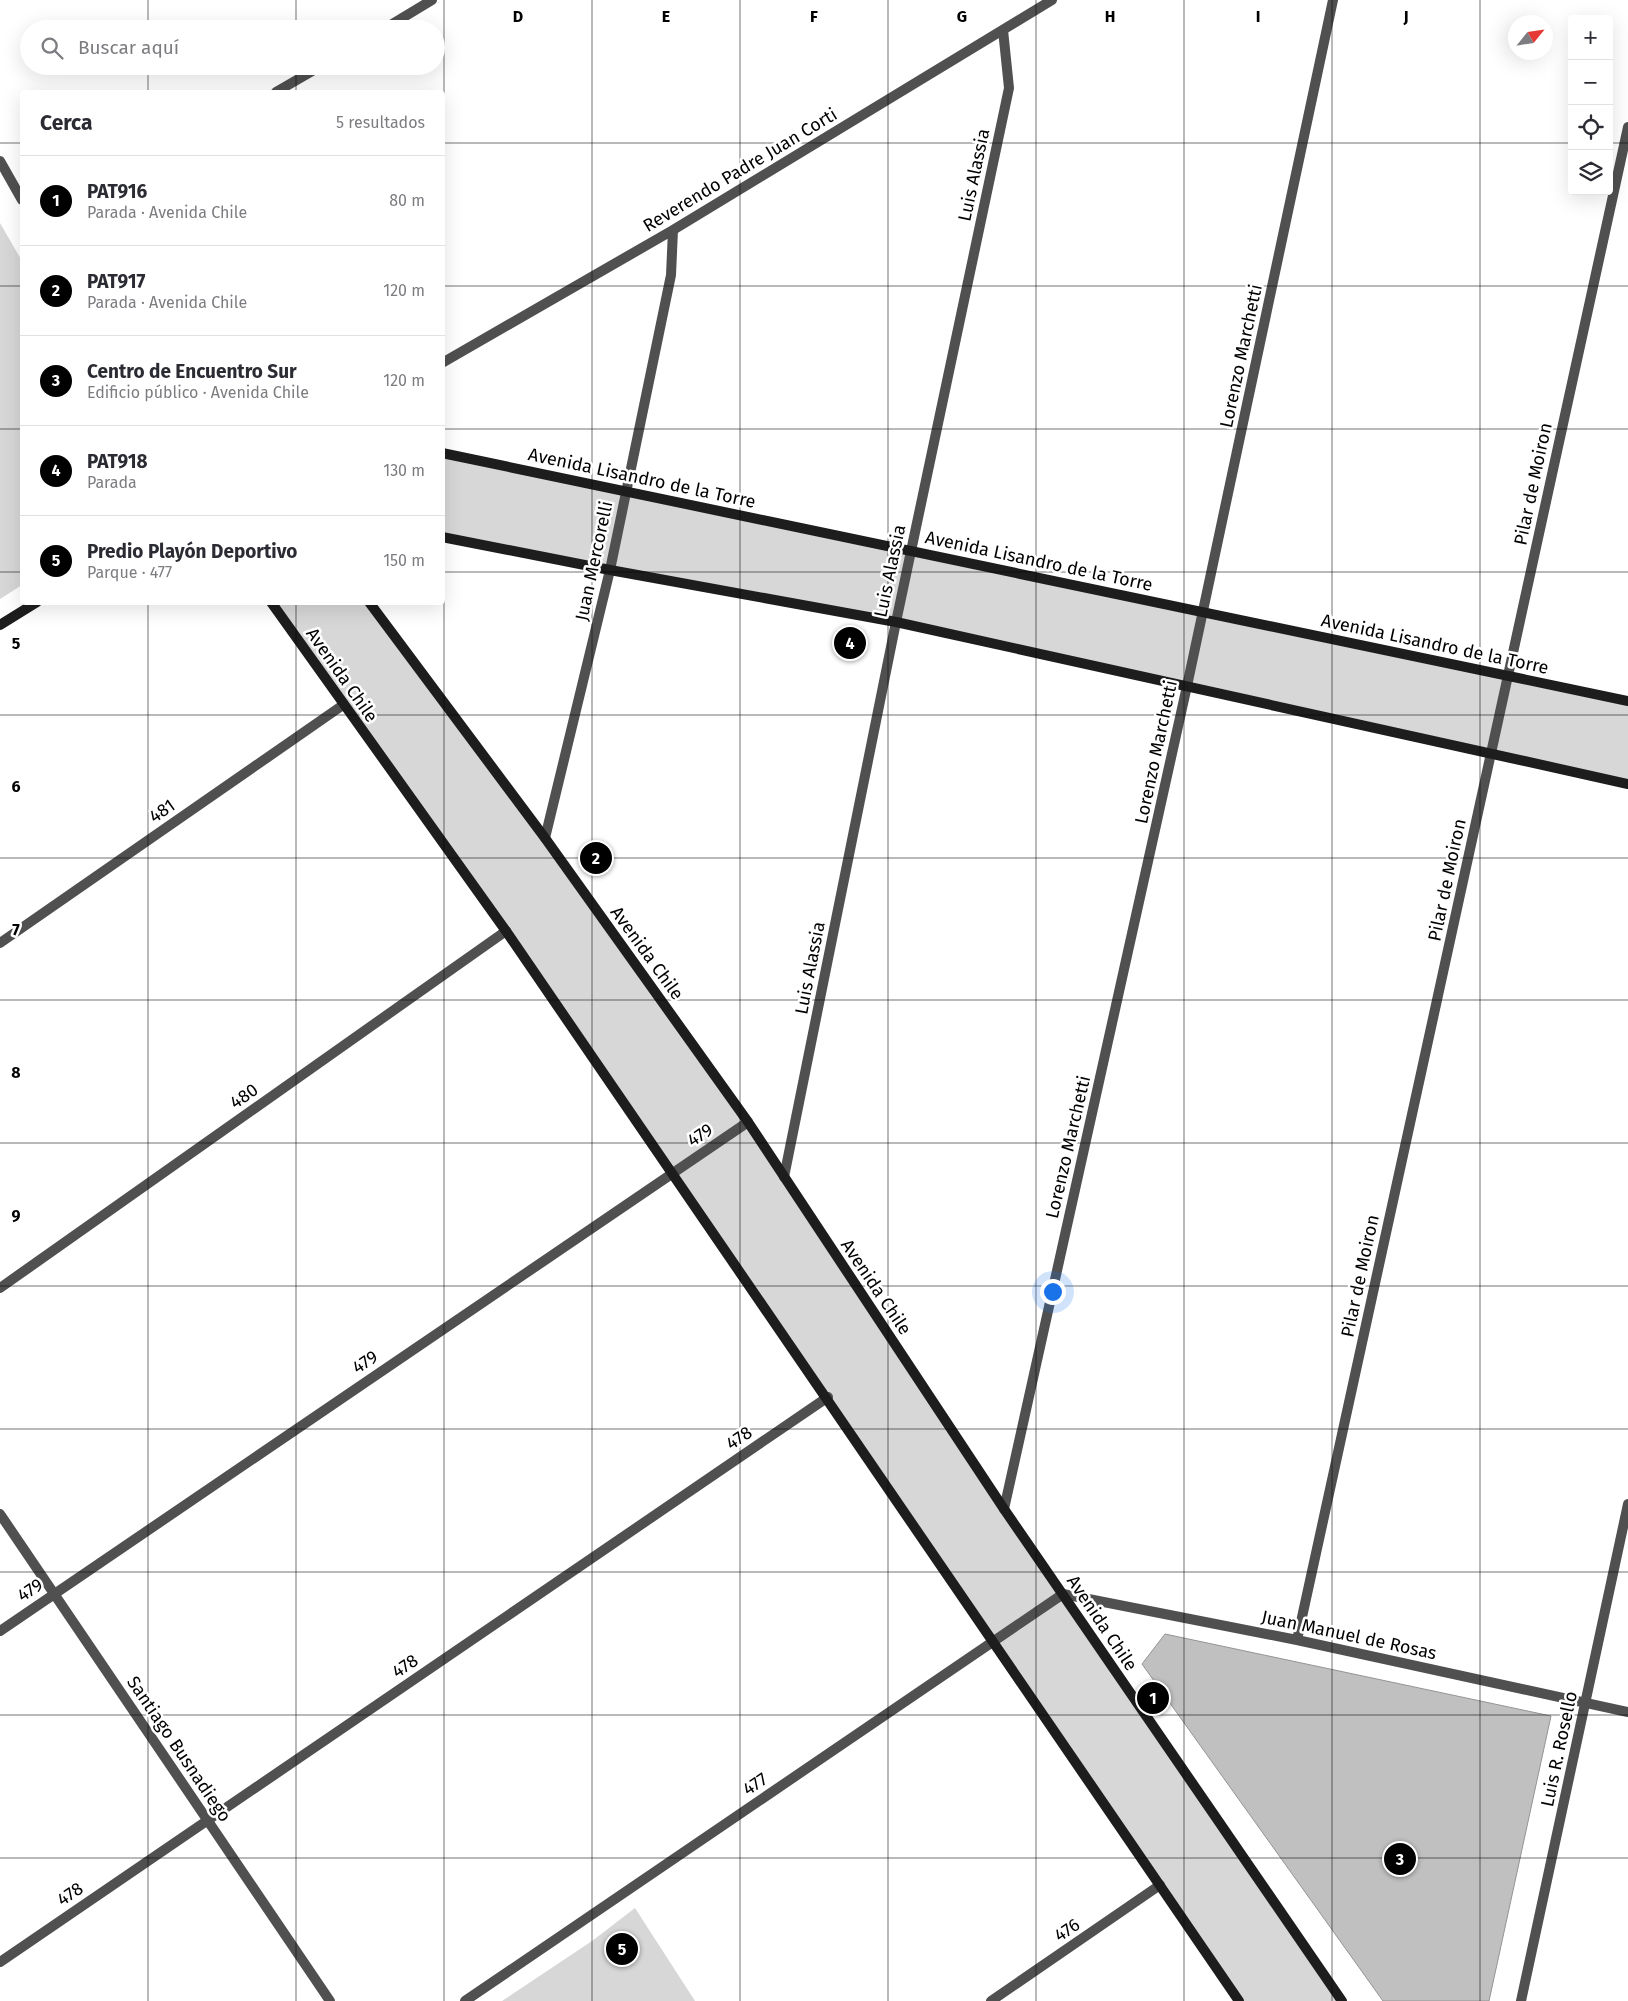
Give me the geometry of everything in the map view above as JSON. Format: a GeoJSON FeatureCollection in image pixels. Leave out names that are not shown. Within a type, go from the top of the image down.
{"type":"FeatureCollection","features":[{"type":"Feature","properties":{"kind":"main road","name":"Avenida Lisandro de la Torre"},"geometry":{"type":"LineString","coordinates":[[445,454],[1628,701]]}},
{"type":"Feature","properties":{"kind":"main road"},"geometry":{"type":"LineString","coordinates":[[445,538],[610,570],[896,622],[1628,784]]}},
{"type":"Feature","properties":{"kind":"main road"},"geometry":{"type":"LineString","coordinates":[[0,625],[32,605]]}},
{"type":"Feature","properties":{"kind":"main road","name":"Avenida Chile"},"geometry":{"type":"LineString","coordinates":[[273,605],[343,706],[506,931],[828,1398],[1239,2001]]}},
{"type":"Feature","properties":{"kind":"main road","name":"Avenida Chile"},"geometry":{"type":"LineString","coordinates":[[371,605],[545,838],[748,1122],[1004,1509],[1342,2001]]}},
{"type":"Feature","properties":{"kind":"street"},"geometry":{"type":"LineString","coordinates":[[399,20],[432,0]]}},
{"type":"Feature","properties":{"kind":"street","name":"Reverendo Padre Juan Corti"},"geometry":{"type":"LineString","coordinates":[[445,361],[673,230],[1052,0]]}},
{"type":"Feature","properties":{"kind":"street","name":"Lorenzo Marchetti"},"geometry":{"type":"LineString","coordinates":[[1004,1509],[1187,686],[1333,0]]}},
{"type":"Feature","properties":{"kind":"street","name":"Luis Alassia"},"geometry":{"type":"LineString","coordinates":[[784,1177],[896,622],[1009,88],[1003,30]]}},
{"type":"Feature","properties":{"kind":"street"},"geometry":{"type":"LineString","coordinates":[[279,90],[305,75]]}},
{"type":"Feature","properties":{"kind":"street","name":"Pilar de Moiron"},"geometry":{"type":"LineString","coordinates":[[1298,1640],[1628,127]]}},
{"type":"Feature","properties":{"kind":"street"},"geometry":{"type":"LineString","coordinates":[[0,161],[20,196]]}},
{"type":"Feature","properties":{"kind":"street","name":"Juan Mercorelli"},"geometry":{"type":"LineString","coordinates":[[545,838],[610,570],[671,275],[673,230]]}},
{"type":"Feature","properties":{"kind":"street","name":"481"},"geometry":{"type":"LineString","coordinates":[[0,943],[343,706]]}},
{"type":"Feature","properties":{"kind":"street","name":"480"},"geometry":{"type":"LineString","coordinates":[[0,1288],[506,931]]}},
{"type":"Feature","properties":{"kind":"street","name":"479"},"geometry":{"type":"LineString","coordinates":[[0,1630],[748,1122]]}},
{"type":"Feature","properties":{"kind":"street","name":"478"},"geometry":{"type":"LineString","coordinates":[[0,1962],[828,1398]]}},
{"type":"Feature","properties":{"kind":"street","name":"Luis R. Rosello"},"geometry":{"type":"LineString","coordinates":[[1521,2001],[1628,1504]]}},
{"type":"Feature","properties":{"kind":"street","name":"Santiago Busnadiego"},"geometry":{"type":"LineString","coordinates":[[0,1514],[330,2001]]}},
{"type":"Feature","properties":{"kind":"street","name":"Juan Manuel de Rosas"},"geometry":{"type":"LineString","coordinates":[[1063,1594],[1298,1640],[1628,1712]]}},
{"type":"Feature","properties":{"kind":"street","name":"477"},"geometry":{"type":"LineString","coordinates":[[465,2001],[1063,1594]]}},
{"type":"Feature","properties":{"kind":"street","name":"476"},"geometry":{"type":"LineString","coordinates":[[991,2001],[1160,1885]]}},
{"type":"Feature","properties":{"kind":"shaded area"},"geometry":{"type":"Polygon","coordinates":[[[0,223],[20,258],[20,586],[0,599],[0,223]]]}},
{"type":"Feature","properties":{"kind":"shaded area"},"geometry":{"type":"Polygon","coordinates":[[[445,454],[1628,701],[1628,784],[896,622],[445,537],[445,454]]]}},
{"type":"Feature","properties":{"kind":"shaded area"},"geometry":{"type":"Polygon","coordinates":[[[272,605],[370,605],[748,1122],[1342,2001],[1239,2001],[828,1397],[272,605]]]}},
{"type":"Feature","properties":{"kind":"shaded area"},"geometry":{"type":"Polygon","coordinates":[[[635,1908],[695,2001],[502,2001],[592,1941],[635,1908]]]}},
{"type":"Feature","properties":{"kind":"building"},"geometry":{"type":"Polygon","coordinates":[[[1165,1634],[1551,1716],[1489,2001],[1383,2001],[1142,1664],[1165,1634]]]}},
{"type":"Feature","properties":{"kind":"place","name":"PAT918"},"geometry":{"type":"Point","coordinates":[850,643]}},
{"type":"Feature","properties":{"kind":"place","name":"PAT917"},"geometry":{"type":"Point","coordinates":[596,858]}},
{"type":"Feature","properties":{"kind":"place","name":"PAT916"},"geometry":{"type":"Point","coordinates":[1153,1698]}},
{"type":"Feature","properties":{"kind":"place","name":"Centro de Encuentro Sur"},"geometry":{"type":"Point","coordinates":[1400,1859]}},
{"type":"Feature","properties":{"kind":"place","name":"Predio Playón Deportivo"},"geometry":{"type":"Point","coordinates":[622,1949]}}]}
